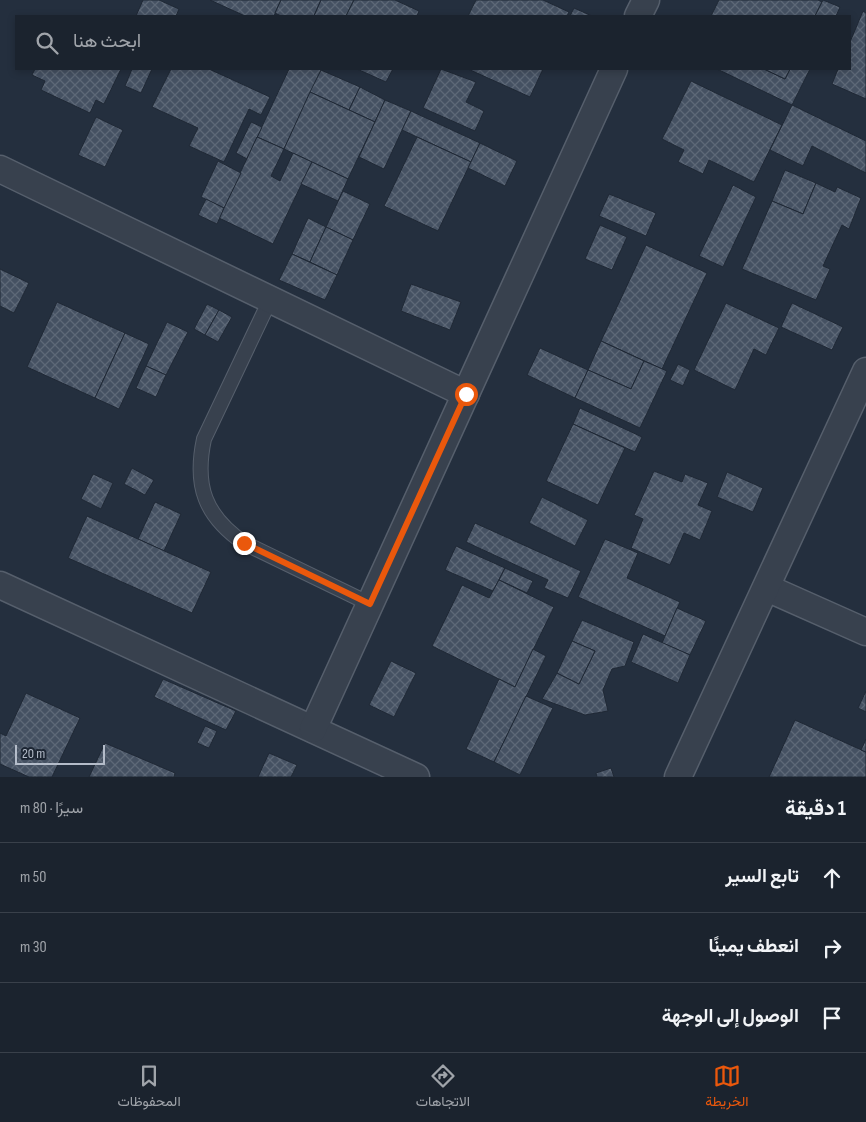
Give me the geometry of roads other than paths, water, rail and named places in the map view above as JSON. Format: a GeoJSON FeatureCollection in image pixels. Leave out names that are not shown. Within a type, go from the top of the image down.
{"type":"FeatureCollection","features":[{"type":"Feature","properties":{"kind":"street"},"geometry":{"type":"LineString","coordinates":[[638,15],[646,0]]}},
{"type":"Feature","properties":{"kind":"street"},"geometry":{"type":"LineString","coordinates":[[313,729],[614,70]]}},
{"type":"Feature","properties":{"kind":"street"},"geometry":{"type":"LineString","coordinates":[[0,169],[466,394]]}},
{"type":"Feature","properties":{"kind":"street"},"geometry":{"type":"LineString","coordinates":[[678,777],[866,371]]}},
{"type":"Feature","properties":{"kind":"street"},"geometry":{"type":"LineString","coordinates":[[0,585],[416,777]]}},
{"type":"Feature","properties":{"kind":"street"},"geometry":{"type":"LineString","coordinates":[[767,588],[866,632]]}},
{"type":"Feature","properties":{"kind":"lane"},"geometry":{"type":"LineString","coordinates":[[270,300],[204,439],[200,459],[200,479],[205,499],[214,516],[227,532],[244,543],[370,604]]}}]}
